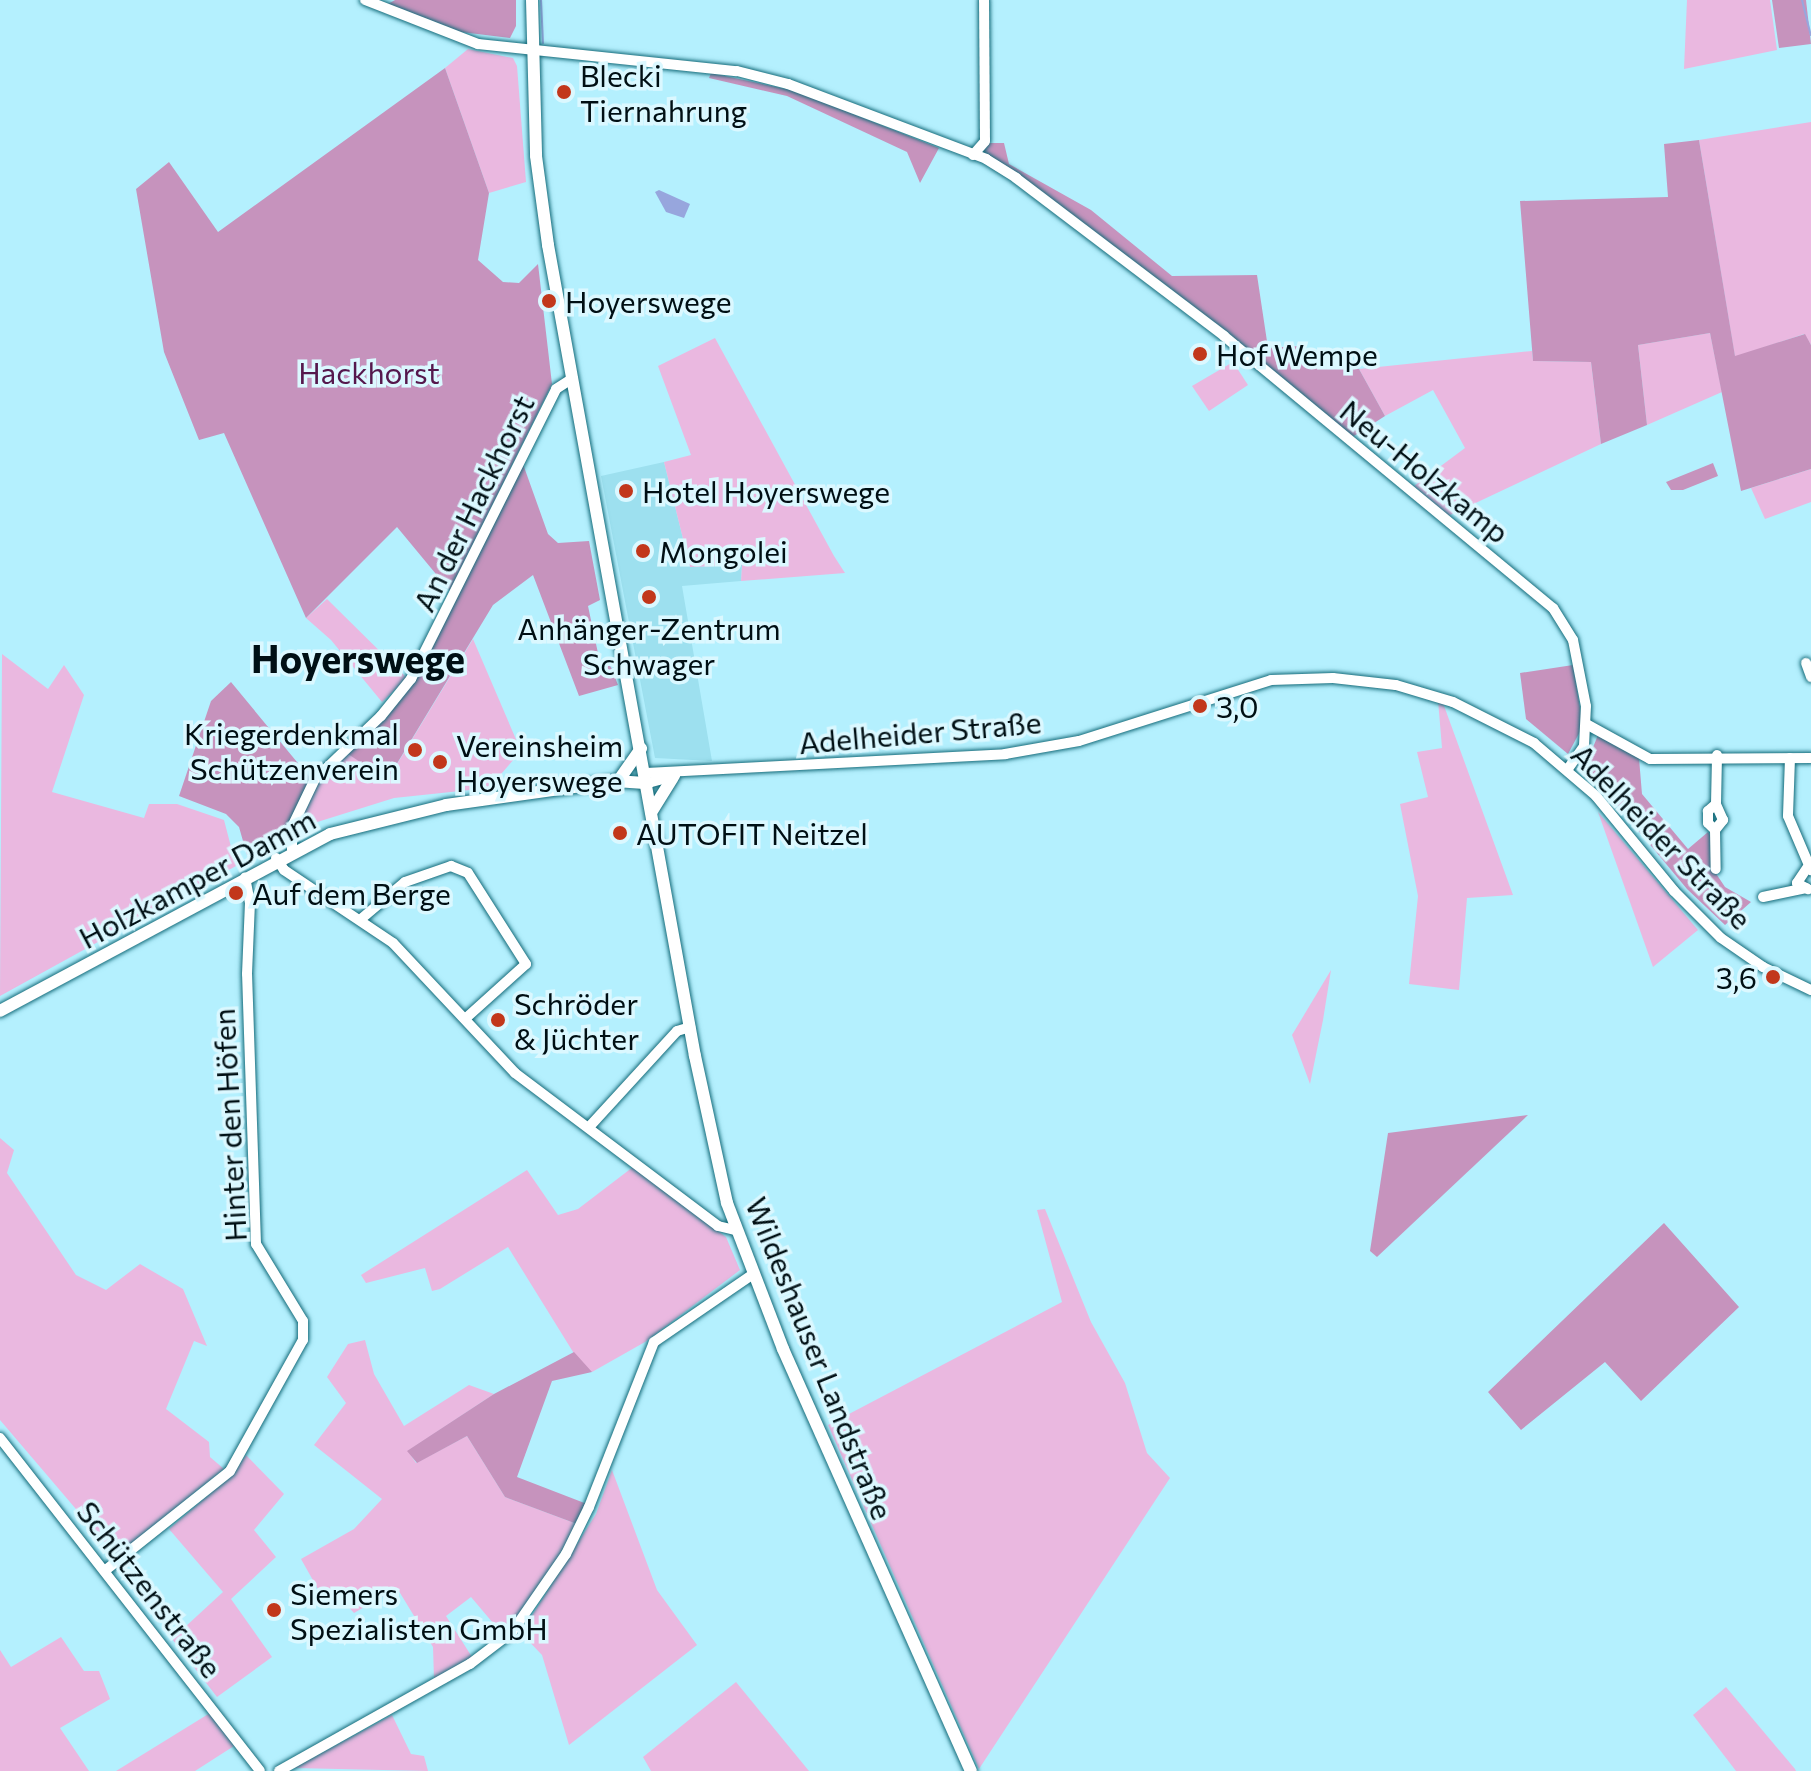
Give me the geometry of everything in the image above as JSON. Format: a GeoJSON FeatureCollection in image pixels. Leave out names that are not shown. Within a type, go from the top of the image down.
{"type":"FeatureCollection","features":[{"type":"Feature","properties":{"kind":"main road","name":"Wildeshauser Landstraße"},"geometry":{"type":"LineString","coordinates":[[532,0],[536,156],[690,1027],[736,1230],[752,1275],[971,1771]]}},
{"type":"Feature","properties":{"kind":"main road"},"geometry":{"type":"LineString","coordinates":[[619,779],[641,748]]}},
{"type":"Feature","properties":{"kind":"main road"},"geometry":{"type":"LineString","coordinates":[[652,811],[677,776]]}},
{"type":"Feature","properties":{"kind":"main road","name":"Holzkamper Damm"},"geometry":{"type":"LineString","coordinates":[[0,1011],[292,850],[417,810],[619,779],[647,778]]}},
{"type":"Feature","properties":{"kind":"street","name":"Neu-Holzkamp"},"geometry":{"type":"LineString","coordinates":[[365,0],[478,44],[737,71],[802,88],[973,155],[1016,178],[1174,297],[1541,596],[1573,640],[1588,725]]}},
{"type":"Feature","properties":{"kind":"street"},"geometry":{"type":"LineString","coordinates":[[973,155],[985,141],[984,0]]}},
{"type":"Feature","properties":{"kind":"street","name":"An der Hackhorst"},"geometry":{"type":"LineString","coordinates":[[292,850],[292,827],[315,779],[381,716],[411,679],[556,389],[573,378]]}},
{"type":"Feature","properties":{"kind":"street"},"geometry":{"type":"LineString","coordinates":[[1806,663],[1811,677]]}},
{"type":"Feature","properties":{"kind":"street","name":"Adelheider Straße"},"geometry":{"type":"LineString","coordinates":[[647,778],[1005,754],[1079,741],[1271,680],[1333,678],[1396,685],[1453,702],[1497,721],[1568,769],[1721,938],[1763,967],[1811,990]]}},
{"type":"Feature","properties":{"kind":"street"},"geometry":{"type":"LineString","coordinates":[[1568,769],[1584,746],[1588,725],[1650,759],[1717,755],[1811,758]]}},
{"type":"Feature","properties":{"kind":"street"},"geometry":{"type":"LineString","coordinates":[[1716,869],[1715,830],[1708,823],[1708,811],[1716,804],[1717,755]]}},
{"type":"Feature","properties":{"kind":"street"},"geometry":{"type":"LineString","coordinates":[[1790,758],[1788,816],[1809,869],[1797,883],[1809,890]]}},
{"type":"Feature","properties":{"kind":"street"},"geometry":{"type":"LineString","coordinates":[[276,858],[284,870],[393,943],[515,1073],[590,1126],[718,1226],[736,1230]]}},
{"type":"Feature","properties":{"kind":"street"},"geometry":{"type":"LineString","coordinates":[[361,919],[405,882],[451,866],[468,873],[526,964],[465,1019]]}},
{"type":"Feature","properties":{"kind":"street","name":"Hinter den Höfen"},"geometry":{"type":"LineString","coordinates":[[107,1569],[230,1471],[303,1340],[303,1321],[260,1259],[256,1244],[247,974],[250,903],[245,877]]}},
{"type":"Feature","properties":{"kind":"street"},"geometry":{"type":"LineString","coordinates":[[1763,897],[1809,890]]}},
{"type":"Feature","properties":{"kind":"street"},"geometry":{"type":"LineString","coordinates":[[590,1126],[677,1031],[690,1027]]}},
{"type":"Feature","properties":{"kind":"street"},"geometry":{"type":"LineString","coordinates":[[279,1771],[470,1664],[512,1632],[566,1554],[589,1507],[654,1342],[752,1275]]}},
{"type":"Feature","properties":{"kind":"street","name":"Schützenstraße"},"geometry":{"type":"LineString","coordinates":[[0,1438],[107,1569],[260,1771]]}},
{"type":"Feature","properties":{"kind":"shaded area"},"geometry":{"type":"Polygon","coordinates":[[[1687,0],[1770,0],[1777,50],[1684,69],[1687,0]]]}},
{"type":"Feature","properties":{"kind":"shaded area"},"geometry":{"type":"Polygon","coordinates":[[[468,49],[513,58],[517,66],[526,182],[489,193],[445,68],[468,49]]]}},
{"type":"Feature","properties":{"kind":"shaded area"},"geometry":{"type":"Polygon","coordinates":[[[1811,122],[1811,345],[1804,334],[1735,357],[1699,140],[1811,122]]]}},
{"type":"Feature","properties":{"kind":"shaded area"},"geometry":{"type":"Polygon","coordinates":[[[659,190],[690,204],[684,218],[666,212],[655,192],[659,190]]]}},
{"type":"Feature","properties":{"kind":"shaded area"},"geometry":{"type":"Polygon","coordinates":[[[1710,333],[1722,392],[1647,425],[1638,345],[1710,333]]]}},
{"type":"Feature","properties":{"kind":"shaded area"},"geometry":{"type":"Polygon","coordinates":[[[715,338],[845,573],[741,581],[742,565],[690,567],[664,462],[691,455],[658,366],[715,338]]]}},
{"type":"Feature","properties":{"kind":"shaded area"},"geometry":{"type":"Polygon","coordinates":[[[1532,351],[1533,361],[1591,362],[1601,444],[1448,516],[1414,486],[1465,448],[1433,390],[1385,416],[1359,369],[1532,351]]]}},
{"type":"Feature","properties":{"kind":"shaded area"},"geometry":{"type":"Polygon","coordinates":[[[1233,362],[1248,385],[1209,411],[1192,386],[1233,362]]]}},
{"type":"Feature","properties":{"kind":"shaded area"},"geometry":{"type":"Polygon","coordinates":[[[664,462],[690,567],[742,565],[741,581],[682,586],[712,761],[655,758],[601,476],[664,462]]]}},
{"type":"Feature","properties":{"kind":"shaded area"},"geometry":{"type":"Polygon","coordinates":[[[1811,469],[1811,502],[1765,519],[1751,488],[1811,469]]]}},
{"type":"Feature","properties":{"kind":"shaded area"},"geometry":{"type":"Polygon","coordinates":[[[327,599],[407,678],[382,702],[331,640],[306,618],[327,599]]]}},
{"type":"Feature","properties":{"kind":"shaded area"},"geometry":{"type":"Polygon","coordinates":[[[473,639],[521,751],[489,788],[394,798],[295,829],[317,781],[348,754],[388,779],[473,639]]]}},
{"type":"Feature","properties":{"kind":"shaded area"},"geometry":{"type":"Polygon","coordinates":[[[2,654],[48,689],[64,665],[84,695],[52,792],[144,818],[149,804],[177,804],[224,820],[236,866],[0,996],[2,654]]]}},
{"type":"Feature","properties":{"kind":"shaded area"},"geometry":{"type":"Polygon","coordinates":[[[1438,700],[1443,703],[1513,895],[1467,898],[1459,990],[1409,984],[1418,896],[1400,804],[1428,797],[1417,752],[1442,748],[1438,700]]]}},
{"type":"Feature","properties":{"kind":"shaded area"},"geometry":{"type":"Polygon","coordinates":[[[1598,812],[1698,930],[1653,967],[1598,812]]]}},
{"type":"Feature","properties":{"kind":"shaded area"},"geometry":{"type":"Polygon","coordinates":[[[1331,970],[1323,1020],[1310,1084],[1292,1035],[1331,970]]]}},
{"type":"Feature","properties":{"kind":"shaded area"},"geometry":{"type":"Polygon","coordinates":[[[0,1138],[14,1150],[7,1173],[76,1275],[106,1290],[140,1264],[183,1289],[207,1346],[194,1341],[166,1409],[209,1442],[210,1457],[224,1469],[116,1556],[0,1420],[0,1138]]]}},
{"type":"Feature","properties":{"kind":"shaded area"},"geometry":{"type":"Polygon","coordinates":[[[633,1167],[726,1237],[740,1270],[645,1342],[592,1372],[583,1368],[508,1247],[432,1291],[425,1268],[366,1283],[361,1275],[527,1170],[558,1215],[578,1209],[633,1167]]]}},
{"type":"Feature","properties":{"kind":"shaded area"},"geometry":{"type":"Polygon","coordinates":[[[1045,1209],[1091,1322],[1125,1383],[1147,1453],[1170,1478],[979,1769],[828,1425],[1062,1302],[1037,1210],[1045,1209]]]}},
{"type":"Feature","properties":{"kind":"shaded area"},"geometry":{"type":"Polygon","coordinates":[[[365,1340],[374,1374],[404,1426],[469,1385],[494,1394],[408,1451],[416,1463],[467,1436],[505,1497],[577,1524],[537,1595],[504,1636],[471,1597],[446,1616],[472,1657],[434,1679],[433,1647],[397,1588],[354,1613],[342,1600],[328,1607],[301,1559],[354,1529],[382,1499],[314,1445],[346,1403],[327,1377],[348,1344],[365,1340]]]}},
{"type":"Feature","properties":{"kind":"shaded area"},"geometry":{"type":"Polygon","coordinates":[[[246,1455],[284,1494],[254,1530],[276,1557],[231,1599],[272,1657],[217,1697],[172,1639],[223,1592],[169,1529],[233,1474],[246,1455]]]}},
{"type":"Feature","properties":{"kind":"shaded area"},"geometry":{"type":"Polygon","coordinates":[[[612,1470],[657,1590],[697,1645],[569,1745],[542,1655],[521,1633],[596,1514],[612,1470]]]}},
{"type":"Feature","properties":{"kind":"shaded area"},"geometry":{"type":"Polygon","coordinates":[[[61,1637],[84,1671],[99,1671],[110,1699],[60,1728],[89,1771],[0,1771],[0,1650],[11,1667],[61,1637]]]}},
{"type":"Feature","properties":{"kind":"shaded area"},"geometry":{"type":"Polygon","coordinates":[[[736,1682],[809,1771],[651,1771],[643,1757],[736,1682]]]}},
{"type":"Feature","properties":{"kind":"shaded area"},"geometry":{"type":"Polygon","coordinates":[[[1726,1687],[1796,1771],[1736,1771],[1693,1715],[1726,1687]]]}},
{"type":"Feature","properties":{"kind":"shaded area"},"geometry":{"type":"Polygon","coordinates":[[[210,1713],[234,1746],[195,1771],[116,1771],[210,1713]]]}},
{"type":"Feature","properties":{"kind":"shaded area"},"geometry":{"type":"Polygon","coordinates":[[[392,1715],[411,1754],[424,1756],[428,1771],[294,1768],[392,1715]]]}},
{"type":"Feature","properties":{"kind":"green space"},"geometry":{"type":"Polygon","coordinates":[[[395,0],[516,0],[516,26],[510,38],[461,32],[388,4],[395,0]]]}},
{"type":"Feature","properties":{"kind":"green space"},"geometry":{"type":"Polygon","coordinates":[[[1772,0],[1806,0],[1811,44],[1779,48],[1772,0]]]}},
{"type":"Feature","properties":{"kind":"green space","name":"Hackhorst"},"geometry":{"type":"Polygon","coordinates":[[[445,68],[489,193],[478,260],[503,282],[519,283],[538,264],[552,384],[450,591],[397,527],[306,618],[224,433],[199,440],[164,352],[136,189],[169,162],[218,232],[445,68]]]}},
{"type":"Feature","properties":{"kind":"green space"},"geometry":{"type":"Polygon","coordinates":[[[711,73],[795,91],[939,148],[920,183],[907,152],[787,96],[709,78],[711,73]]]}},
{"type":"Feature","properties":{"kind":"green space"},"geometry":{"type":"Polygon","coordinates":[[[1699,140],[1735,356],[1805,334],[1811,345],[1811,469],[1741,491],[1710,333],[1638,345],[1647,425],[1601,444],[1591,362],[1533,361],[1520,201],[1668,197],[1664,144],[1699,140]]]}},
{"type":"Feature","properties":{"kind":"green space"},"geometry":{"type":"Polygon","coordinates":[[[988,143],[1004,143],[1009,164],[1091,210],[1172,276],[1257,275],[1268,348],[1299,346],[1304,354],[1359,369],[1385,416],[1351,438],[1167,286],[982,154],[988,143]]]}},
{"type":"Feature","properties":{"kind":"green space"},"geometry":{"type":"Polygon","coordinates":[[[1713,463],[1718,476],[1683,490],[1671,490],[1666,482],[1713,463]]]}},
{"type":"Feature","properties":{"kind":"green space"},"geometry":{"type":"Polygon","coordinates":[[[523,464],[548,534],[558,543],[589,541],[600,600],[588,606],[599,658],[611,667],[618,685],[579,696],[533,575],[493,605],[387,780],[348,754],[387,715],[523,464]]]}},
{"type":"Feature","properties":{"kind":"green space"},"geometry":{"type":"Polygon","coordinates":[[[1573,665],[1583,726],[1568,754],[1526,719],[1520,673],[1573,665]]]}},
{"type":"Feature","properties":{"kind":"green space"},"geometry":{"type":"Polygon","coordinates":[[[231,682],[311,779],[286,829],[247,855],[239,827],[226,814],[179,796],[211,701],[231,682]]]}},
{"type":"Feature","properties":{"kind":"green space"},"geometry":{"type":"Polygon","coordinates":[[[1598,735],[1639,758],[1642,794],[1688,849],[1708,832],[1713,869],[1725,887],[1751,902],[1725,925],[1687,889],[1585,767],[1598,735]]]}},
{"type":"Feature","properties":{"kind":"green space"},"geometry":{"type":"Polygon","coordinates":[[[1528,1115],[1377,1257],[1370,1251],[1388,1133],[1528,1115]]]}},
{"type":"Feature","properties":{"kind":"green space"},"geometry":{"type":"Polygon","coordinates":[[[1664,1223],[1739,1307],[1641,1401],[1605,1362],[1521,1430],[1488,1392],[1664,1223]]]}},
{"type":"Feature","properties":{"kind":"green space"},"geometry":{"type":"Polygon","coordinates":[[[574,1352],[592,1372],[552,1381],[517,1477],[587,1504],[577,1524],[505,1497],[467,1436],[417,1463],[407,1451],[494,1394],[574,1352]]]}},
{"type":"Feature","properties":{"kind":"waterway"},"geometry":{"type":"LineString","coordinates":[[541,0],[543,43]]}},
{"type":"Feature","properties":{"kind":"waterway"},"geometry":{"type":"LineString","coordinates":[[1802,0],[1811,35]]}},
{"type":"Feature","properties":{"kind":"place","name":"Blecki Tiernahrung"},"geometry":{"type":"Point","coordinates":[564,92]}},
{"type":"Feature","properties":{"kind":"place","name":"Hoyerswege"},"geometry":{"type":"Point","coordinates":[549,301]}},
{"type":"Feature","properties":{"kind":"place","name":"Hof Wempe"},"geometry":{"type":"Point","coordinates":[1200,354]}},
{"type":"Feature","properties":{"kind":"place","name":"Hotel Hoyerswege"},"geometry":{"type":"Point","coordinates":[626,491]}},
{"type":"Feature","properties":{"kind":"place","name":"Mongolei"},"geometry":{"type":"Point","coordinates":[643,551]}},
{"type":"Feature","properties":{"kind":"place","name":"Anhänger-Zentrum Schwager"},"geometry":{"type":"Point","coordinates":[649,597]}},
{"type":"Feature","properties":{"kind":"place","name":"3,0"},"geometry":{"type":"Point","coordinates":[1200,706]}},
{"type":"Feature","properties":{"kind":"place","name":"Kriegerdenkmal Schützenverein"},"geometry":{"type":"Point","coordinates":[415,750]}},
{"type":"Feature","properties":{"kind":"place","name":"Vereinsheim Hoyerswege"},"geometry":{"type":"Point","coordinates":[440,762]}},
{"type":"Feature","properties":{"kind":"place","name":"AUTOFIT Neitzel"},"geometry":{"type":"Point","coordinates":[620,833]}},
{"type":"Feature","properties":{"kind":"place","name":"Auf dem Berge"},"geometry":{"type":"Point","coordinates":[236,893]}},
{"type":"Feature","properties":{"kind":"place","name":"3,6"},"geometry":{"type":"Point","coordinates":[1773,977]}},
{"type":"Feature","properties":{"kind":"place","name":"Schröder & Jüchter"},"geometry":{"type":"Point","coordinates":[498,1020]}},
{"type":"Feature","properties":{"kind":"place","name":"Siemers Spezialisten GmbH"},"geometry":{"type":"Point","coordinates":[274,1610]}},
{"type":"Feature","properties":{"kind":"district","name":"Hoyerswege"},"geometry":{"type":"Point","coordinates":[358,658]}}]}
